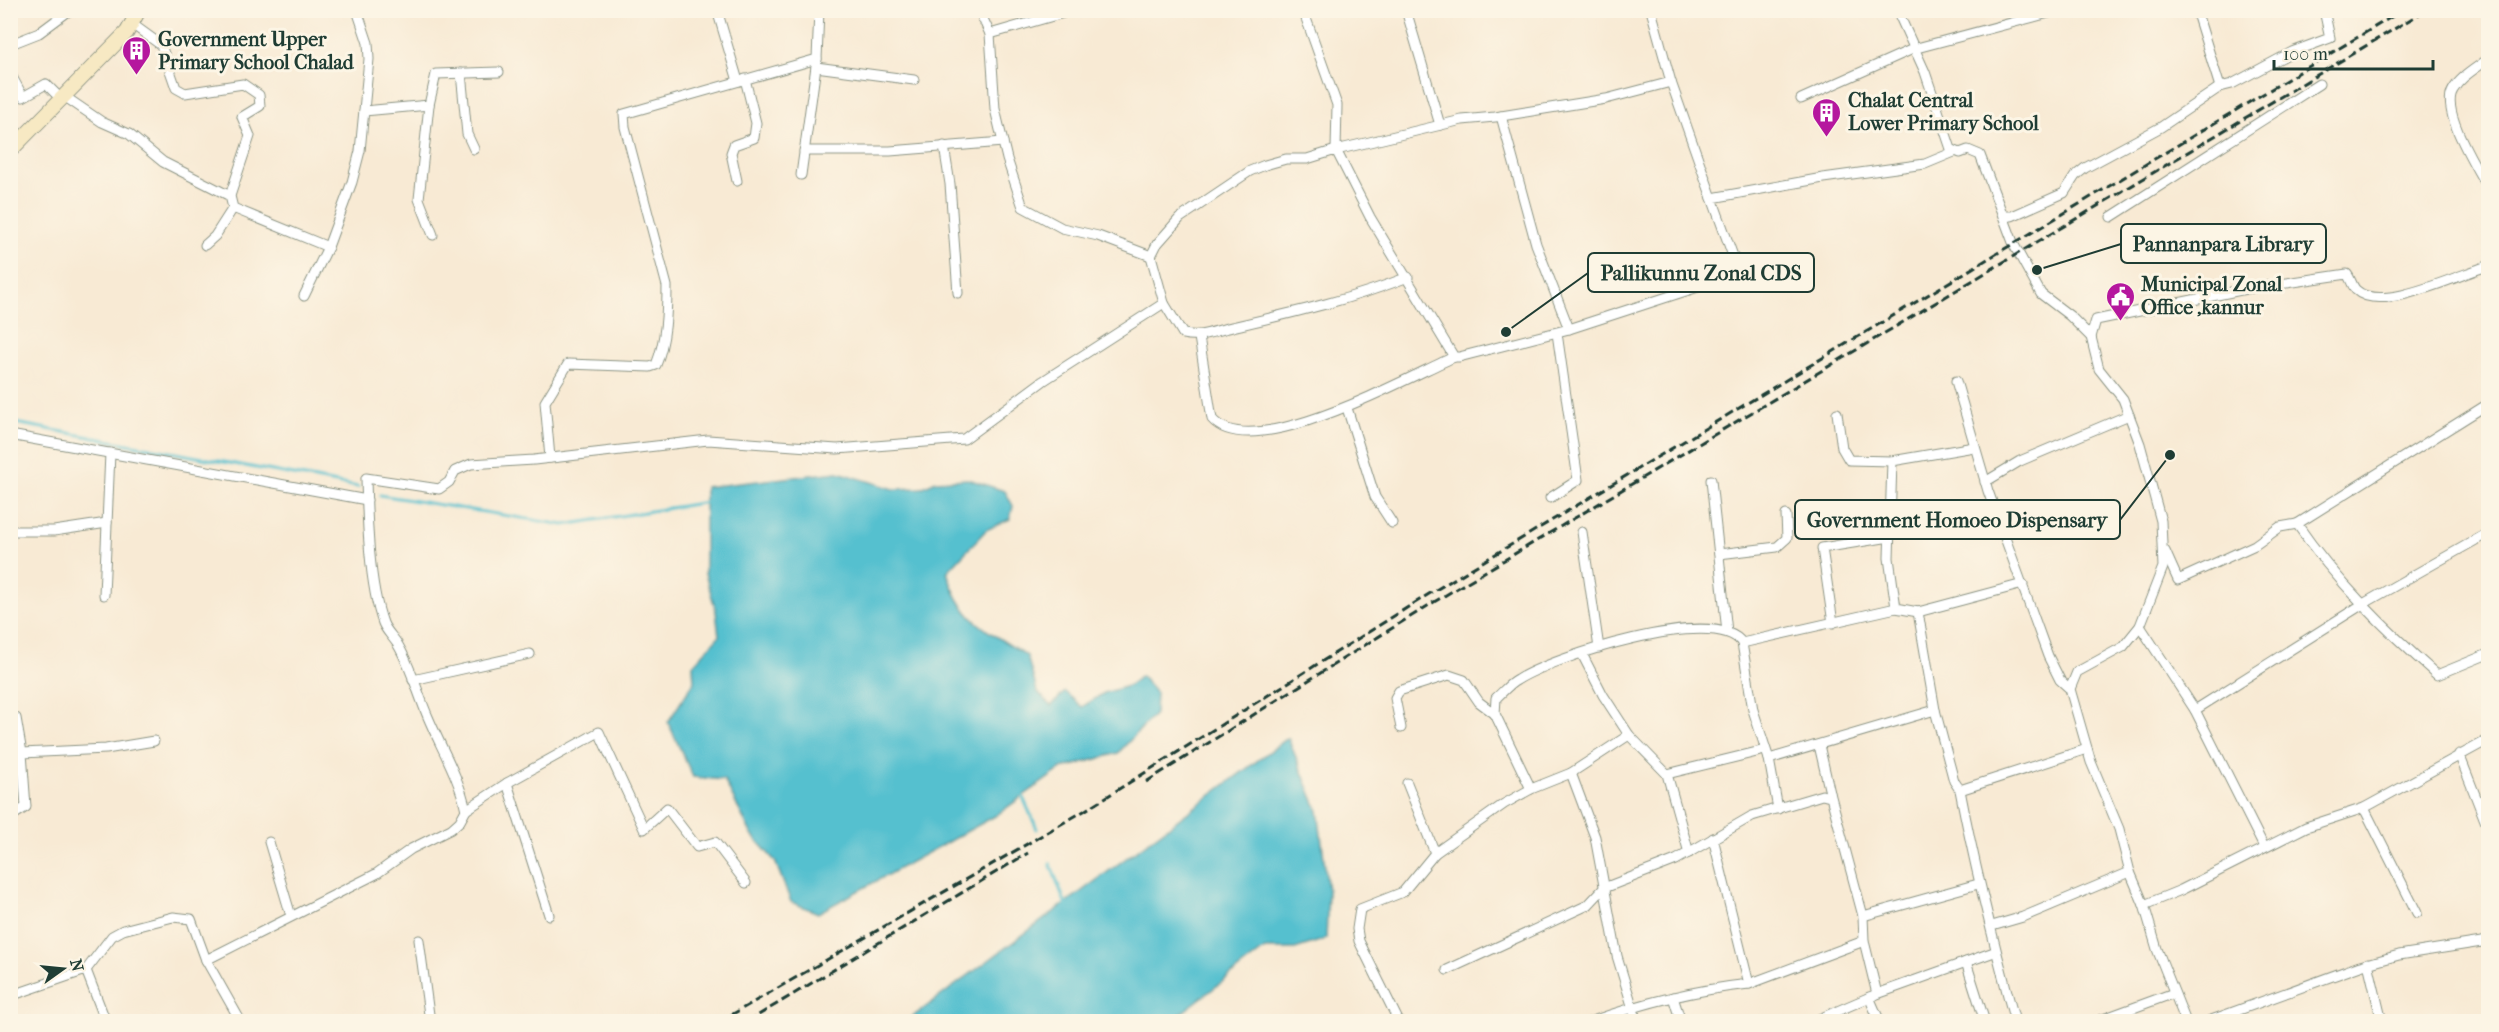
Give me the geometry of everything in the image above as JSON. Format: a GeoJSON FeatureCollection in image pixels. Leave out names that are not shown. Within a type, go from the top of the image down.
{"type":"FeatureCollection","features":[{"type":"Feature","properties":{"kind":"main road"},"geometry":{"type":"LineString","coordinates":[[10,151],[127,32],[139,10]]}},
{"type":"Feature","properties":{"kind":"street"},"geometry":{"type":"LineString","coordinates":[[10,49],[11,44],[39,33],[70,10]]}},
{"type":"Feature","properties":{"kind":"street"},"geometry":{"type":"LineString","coordinates":[[304,296],[328,247],[352,182],[360,151],[369,59],[368,43],[357,10]]}},
{"type":"Feature","properties":{"kind":"street"},"geometry":{"type":"LineString","coordinates":[[717,10],[756,123],[754,138],[734,145],[731,153],[737,181]]}},
{"type":"Feature","properties":{"kind":"street"},"geometry":{"type":"LineString","coordinates":[[801,175],[816,63],[819,10]]}},
{"type":"Feature","properties":{"kind":"street"},"geometry":{"type":"LineString","coordinates":[[979,10],[990,34],[995,109],[1023,207],[1062,228],[1098,236],[1151,256]]}},
{"type":"Feature","properties":{"kind":"street"},"geometry":{"type":"LineString","coordinates":[[990,34],[1074,10]]}},
{"type":"Feature","properties":{"kind":"street"},"geometry":{"type":"LineString","coordinates":[[1303,10],[1337,105],[1336,150],[1370,217],[1454,357]]}},
{"type":"Feature","properties":{"kind":"street"},"geometry":{"type":"LineString","coordinates":[[1406,10],[1440,125]]}},
{"type":"Feature","properties":{"kind":"street"},"geometry":{"type":"LineString","coordinates":[[1199,337],[1212,419],[1227,432],[1248,433],[1299,424],[1347,408],[1454,357],[1557,333],[1732,276],[1737,267],[1671,82],[1651,10]]}},
{"type":"Feature","properties":{"kind":"street"},"geometry":{"type":"LineString","coordinates":[[1897,10],[1912,49],[1925,72],[1954,152]]}},
{"type":"Feature","properties":{"kind":"street"},"geometry":{"type":"LineString","coordinates":[[1801,99],[1912,49],[2024,15],[2060,10]]}},
{"type":"Feature","properties":{"kind":"street"},"geometry":{"type":"LineString","coordinates":[[2196,10],[2220,87]]}},
{"type":"Feature","properties":{"kind":"street"},"geometry":{"type":"LineString","coordinates":[[2003,216],[2012,216],[2064,193],[2075,176],[2085,168],[2161,127],[2220,87],[2292,52],[2325,42],[2330,38],[2324,10]]}},
{"type":"Feature","properties":{"kind":"street"},"geometry":{"type":"LineString","coordinates":[[132,24],[161,45],[176,88],[185,93],[243,84],[259,95],[260,106],[242,117],[250,136],[230,196],[233,208],[215,236],[205,245]]}},
{"type":"Feature","properties":{"kind":"street"},"geometry":{"type":"LineString","coordinates":[[2488,59],[2464,77],[2453,90],[2449,102],[2456,125],[2488,189]]}},
{"type":"Feature","properties":{"kind":"street"},"geometry":{"type":"LineString","coordinates":[[550,458],[545,402],[568,364],[650,368],[656,365],[661,352],[667,313],[667,286],[625,128],[624,114],[741,80],[816,63],[915,81]]}},
{"type":"Feature","properties":{"kind":"street"},"geometry":{"type":"LineString","coordinates":[[434,236],[419,199],[429,105],[436,75],[499,72]]}},
{"type":"Feature","properties":{"kind":"street"},"geometry":{"type":"LineString","coordinates":[[10,73],[23,97],[46,84],[62,98],[102,122],[129,134],[163,162],[230,196]]}},
{"type":"Feature","properties":{"kind":"street"},"geometry":{"type":"LineString","coordinates":[[461,73],[466,134],[474,149]]}},
{"type":"Feature","properties":{"kind":"street"},"geometry":{"type":"LineString","coordinates":[[1408,277],[1332,304],[1231,327],[1199,337],[1183,334],[1164,303],[1151,256],[1157,244],[1180,218],[1250,171],[1286,159],[1307,159],[1440,125],[1606,99],[1671,82]]}},
{"type":"Feature","properties":{"kind":"street"},"geometry":{"type":"LineString","coordinates":[[2111,217],[2319,84]]}},
{"type":"Feature","properties":{"kind":"street"},"geometry":{"type":"LineString","coordinates":[[364,111],[429,105]]}},
{"type":"Feature","properties":{"kind":"street"},"geometry":{"type":"LineString","coordinates":[[1501,116],[1536,244],[1569,329]]}},
{"type":"Feature","properties":{"kind":"street"},"geometry":{"type":"LineString","coordinates":[[804,151],[890,151],[1003,142]]}},
{"type":"Feature","properties":{"kind":"street"},"geometry":{"type":"LineString","coordinates":[[944,146],[950,184],[958,293]]}},
{"type":"Feature","properties":{"kind":"street"},"geometry":{"type":"LineString","coordinates":[[1712,198],[1823,178],[1880,172],[1924,164],[1954,152],[1968,150],[1980,155],[2013,245],[2041,294],[2070,316],[2091,337],[2099,369],[2123,399],[2140,444],[2161,521],[2163,567],[2140,626],[2123,647],[2077,672],[2070,689]]}},
{"type":"Feature","properties":{"kind":"street"},"geometry":{"type":"LineString","coordinates":[[233,208],[328,247]]}},
{"type":"Feature","properties":{"kind":"street"},"geometry":{"type":"LineString","coordinates":[[2091,337],[2097,320],[2246,289],[2347,274],[2355,289],[2366,296],[2382,298],[2405,295],[2488,266]]}},
{"type":"Feature","properties":{"kind":"street"},"geometry":{"type":"LineString","coordinates":[[466,810],[454,771],[380,613],[366,478],[440,489],[449,482],[455,471],[471,464],[550,458],[708,440],[837,449],[964,439],[1043,381],[1164,303]]}},
{"type":"Feature","properties":{"kind":"street"},"geometry":{"type":"LineString","coordinates":[[1550,498],[1578,480],[1557,333]]}},
{"type":"Feature","properties":{"kind":"street"},"geometry":{"type":"LineString","coordinates":[[1956,381],[1985,482],[2048,656],[2060,680],[2070,689],[2087,749],[2119,829],[2130,872],[2186,1022]]}},
{"type":"Feature","properties":{"kind":"street"},"geometry":{"type":"LineString","coordinates":[[2162,540],[2178,580],[2255,545],[2280,527],[2297,524],[2488,404]]}},
{"type":"Feature","properties":{"kind":"street"},"geometry":{"type":"LineString","coordinates":[[1347,408],[1375,497],[1392,523]]}},
{"type":"Feature","properties":{"kind":"street"},"geometry":{"type":"LineString","coordinates":[[1837,413],[1842,448],[1849,460],[1892,461],[1974,447]]}},
{"type":"Feature","properties":{"kind":"street"},"geometry":{"type":"LineString","coordinates":[[1985,482],[2020,461],[2129,415]]}},
{"type":"Feature","properties":{"kind":"street"},"geometry":{"type":"LineString","coordinates":[[10,435],[367,500]]}},
{"type":"Feature","properties":{"kind":"street"},"geometry":{"type":"LineString","coordinates":[[104,595],[110,453]]}},
{"type":"Feature","properties":{"kind":"street"},"geometry":{"type":"LineString","coordinates":[[1892,461],[1889,558],[1896,608]]}},
{"type":"Feature","properties":{"kind":"street"},"geometry":{"type":"LineString","coordinates":[[1711,480],[1727,632]]}},
{"type":"Feature","properties":{"kind":"street"},"geometry":{"type":"LineString","coordinates":[[1719,554],[1777,548],[1787,537],[1786,515]]}},
{"type":"Feature","properties":{"kind":"street"},"geometry":{"type":"LineString","coordinates":[[10,531],[54,531],[107,523]]}},
{"type":"Feature","properties":{"kind":"street"},"geometry":{"type":"LineString","coordinates":[[2297,524],[2313,548],[2363,604],[2437,675],[2488,654]]}},
{"type":"Feature","properties":{"kind":"street"},"geometry":{"type":"LineString","coordinates":[[1582,532],[1599,648]]}},
{"type":"Feature","properties":{"kind":"street"},"geometry":{"type":"LineString","coordinates":[[2195,710],[2363,604],[2488,533]]}},
{"type":"Feature","properties":{"kind":"street"},"geometry":{"type":"LineString","coordinates":[[1833,622],[1822,548],[1890,537]]}},
{"type":"Feature","properties":{"kind":"street"},"geometry":{"type":"LineString","coordinates":[[1742,643],[1896,608],[1918,612],[2023,584]]}},
{"type":"Feature","properties":{"kind":"street"},"geometry":{"type":"LineString","coordinates":[[1918,612],[1935,710],[1954,781],[1960,790],[1978,884],[1992,926],[1994,952],[2015,1022]]}},
{"type":"Feature","properties":{"kind":"street"},"geometry":{"type":"LineString","coordinates":[[2140,626],[2195,710],[2264,846]]}},
{"type":"Feature","properties":{"kind":"street"},"geometry":{"type":"LineString","coordinates":[[1495,714],[1496,698],[1517,680],[1617,642],[1696,628],[1736,635],[1742,643],[1753,710],[1767,755],[1778,810]]}},
{"type":"Feature","properties":{"kind":"street"},"geometry":{"type":"LineString","coordinates":[[413,680],[530,654]]}},
{"type":"Feature","properties":{"kind":"street"},"geometry":{"type":"LineString","coordinates":[[1582,654],[1603,695],[1629,735],[1667,774],[1689,853]]}},
{"type":"Feature","properties":{"kind":"street"},"geometry":{"type":"LineString","coordinates":[[1401,728],[1395,698],[1399,691],[1449,675],[1464,680],[1479,702],[1495,714],[1531,789]]}},
{"type":"Feature","properties":{"kind":"street"},"geometry":{"type":"LineString","coordinates":[[1667,774],[1819,745],[1935,710]]}},
{"type":"Feature","properties":{"kind":"street"},"geometry":{"type":"LineString","coordinates":[[10,719],[16,718],[22,753],[26,807],[10,817]]}},
{"type":"Feature","properties":{"kind":"street"},"geometry":{"type":"LineString","coordinates":[[206,960],[376,874],[411,849],[451,829],[460,821],[466,810],[507,783],[599,732],[644,829],[667,808],[697,847],[715,842],[746,883]]}},
{"type":"Feature","properties":{"kind":"street"},"geometry":{"type":"LineString","coordinates":[[1399,1022],[1359,941],[1357,928],[1360,909],[1403,892],[1435,853],[1504,804],[1531,789],[1571,773],[1629,735]]}},
{"type":"Feature","properties":{"kind":"street"},"geometry":{"type":"LineString","coordinates":[[2144,905],[2181,890],[2264,846],[2306,827],[2364,808],[2419,780],[2459,754],[2488,740]]}},
{"type":"Feature","properties":{"kind":"street"},"geometry":{"type":"LineString","coordinates":[[22,753],[106,749],[154,741]]}},
{"type":"Feature","properties":{"kind":"street"},"geometry":{"type":"LineString","coordinates":[[1819,745],[1863,916],[1864,942],[1880,1022]]}},
{"type":"Feature","properties":{"kind":"street"},"geometry":{"type":"LineString","coordinates":[[1960,790],[2087,749]]}},
{"type":"Feature","properties":{"kind":"street"},"geometry":{"type":"LineString","coordinates":[[2459,754],[2488,828]]}},
{"type":"Feature","properties":{"kind":"street"},"geometry":{"type":"LineString","coordinates":[[1571,773],[1594,837],[1617,956],[1637,1022]]}},
{"type":"Feature","properties":{"kind":"street"},"geometry":{"type":"LineString","coordinates":[[507,783],[549,915]]}},
{"type":"Feature","properties":{"kind":"street"},"geometry":{"type":"LineString","coordinates":[[1407,783],[1435,853]]}},
{"type":"Feature","properties":{"kind":"street"},"geometry":{"type":"LineString","coordinates":[[1447,970],[1588,905],[1604,888],[1689,853],[1752,816],[1822,795],[1830,797],[1830,793]]}},
{"type":"Feature","properties":{"kind":"street"},"geometry":{"type":"LineString","coordinates":[[2364,808],[2416,913]]}},
{"type":"Feature","properties":{"kind":"street"},"geometry":{"type":"LineString","coordinates":[[1713,838],[1749,984]]}},
{"type":"Feature","properties":{"kind":"street"},"geometry":{"type":"LineString","coordinates":[[269,842],[291,916]]}},
{"type":"Feature","properties":{"kind":"street"},"geometry":{"type":"LineString","coordinates":[[1992,926],[2023,917],[2130,872]]}},
{"type":"Feature","properties":{"kind":"street"},"geometry":{"type":"LineString","coordinates":[[1863,916],[1978,884]]}},
{"type":"Feature","properties":{"kind":"street"},"geometry":{"type":"LineString","coordinates":[[10,996],[86,970],[112,936],[123,930],[172,917],[191,918],[206,960],[241,1022]]}},
{"type":"Feature","properties":{"kind":"street"},"geometry":{"type":"LineString","coordinates":[[419,940],[430,1022]]}},
{"type":"Feature","properties":{"kind":"street"},"geometry":{"type":"LineString","coordinates":[[2206,1022],[2368,963],[2399,955],[2488,941]]}},
{"type":"Feature","properties":{"kind":"street"},"geometry":{"type":"LineString","coordinates":[[1590,1022],[1606,1019],[1633,1006],[1709,989],[1749,984],[1864,942]]}},
{"type":"Feature","properties":{"kind":"street"},"geometry":{"type":"LineString","coordinates":[[1812,1022],[1873,995],[1994,952]]}},
{"type":"Feature","properties":{"kind":"street"},"geometry":{"type":"LineString","coordinates":[[1966,962],[1985,1022]]}},
{"type":"Feature","properties":{"kind":"street"},"geometry":{"type":"LineString","coordinates":[[2368,963],[2382,1022]]}},
{"type":"Feature","properties":{"kind":"street"},"geometry":{"type":"LineString","coordinates":[[86,970],[106,1022]]}},
{"type":"Feature","properties":{"kind":"street"},"geometry":{"type":"LineString","coordinates":[[2094,1022],[2174,993]]}},
{"type":"Feature","properties":{"kind":"street"},"geometry":{"type":"LineString","coordinates":[[1673,997],[1681,1022]]}},
{"type":"Feature","properties":{"kind":"water"},"geometry":{"type":"Polygon","coordinates":[[[838,472],[894,489],[921,488],[936,481],[968,479],[1005,491],[1013,506],[1010,519],[986,530],[947,572],[953,589],[968,613],[977,623],[1027,656],[1037,691],[1051,706],[1065,692],[1082,707],[1104,693],[1128,686],[1141,676],[1156,693],[1155,714],[1118,753],[1061,769],[995,816],[818,913],[791,902],[775,861],[752,835],[724,780],[693,777],[668,722],[694,682],[693,665],[719,636],[716,611],[705,573],[705,487],[838,472]]]}},
{"type":"Feature","properties":{"kind":"water"},"geometry":{"type":"Polygon","coordinates":[[[1288,738],[1318,811],[1328,891],[1326,939],[1295,949],[1265,949],[1171,1021],[907,1021],[1288,738]]]}},
{"type":"Feature","properties":{"kind":"waterway"},"geometry":{"type":"LineString","coordinates":[[10,422],[358,487]]}},
{"type":"Feature","properties":{"kind":"waterway"},"geometry":{"type":"LineString","coordinates":[[380,495],[564,525],[707,502]]}},
{"type":"Feature","properties":{"kind":"waterway"},"geometry":{"type":"LineString","coordinates":[[1021,793],[1037,829]]}},
{"type":"Feature","properties":{"kind":"waterway"},"geometry":{"type":"LineString","coordinates":[[1050,863],[1066,905]]}},
{"type":"Feature","properties":{"kind":"railway"},"geometry":{"type":"LineString","coordinates":[[719,1022],[1084,811],[1429,594],[2403,10]]}},
{"type":"Feature","properties":{"kind":"railway"},"geometry":{"type":"LineString","coordinates":[[1146,782],[1434,602],[2426,10]]}},
{"type":"Feature","properties":{"kind":"railway"},"geometry":{"type":"LineString","coordinates":[[747,1022],[1028,853]]}},
{"type":"Feature","properties":{"kind":"place","name":"Government Upper Primary School Chalad"},"geometry":{"type":"Point","coordinates":[137,76]}},
{"type":"Feature","properties":{"kind":"place","name":"Chalat Central Lower Primary School"},"geometry":{"type":"Point","coordinates":[1827,138]}},
{"type":"Feature","properties":{"kind":"place","name":"Pannanpara Library"},"geometry":{"type":"Point","coordinates":[2037,270]}},
{"type":"Feature","properties":{"kind":"place","name":"Municipal Zonal Office ,kannur"},"geometry":{"type":"Point","coordinates":[2120,322]}},
{"type":"Feature","properties":{"kind":"place","name":"Pallikunnu Zonal CDS"},"geometry":{"type":"Point","coordinates":[1506,332]}},
{"type":"Feature","properties":{"kind":"place","name":"Government Homoeo Dispensary"},"geometry":{"type":"Point","coordinates":[2170,455]}}]}
